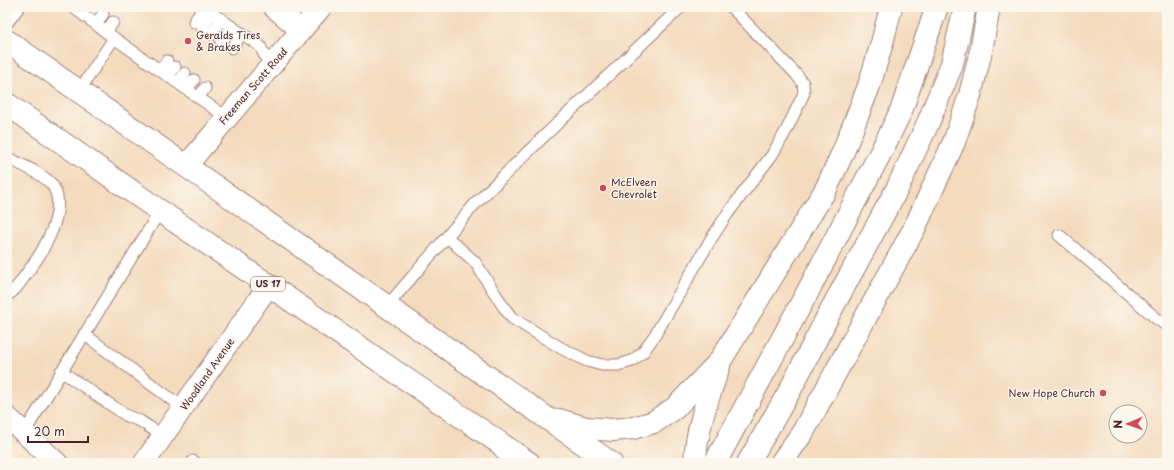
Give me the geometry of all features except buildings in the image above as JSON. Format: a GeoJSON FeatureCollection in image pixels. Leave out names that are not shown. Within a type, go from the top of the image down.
{"type":"FeatureCollection","features":[{"type":"Feature","properties":{"kind":"highway"},"geometry":{"type":"LineString","coordinates":[[542,415],[586,428],[613,430],[633,428],[654,422],[675,408],[720,361],[826,189],[843,152],[869,86],[891,7]]}},
{"type":"Feature","properties":{"kind":"highway"},"geometry":{"type":"LineString","coordinates":[[714,463],[807,293],[901,112],[937,7]]}},
{"type":"Feature","properties":{"kind":"highway"},"geometry":{"type":"LineString","coordinates":[[748,463],[789,392],[831,310],[897,189],[928,122],[952,64],[965,7]]}},
{"type":"Feature","properties":{"kind":"highway"},"geometry":{"type":"LineString","coordinates":[[781,462],[802,432],[914,229],[954,142],[970,94],[981,51],[989,7]]}},
{"type":"Feature","properties":{"kind":"highway"},"geometry":{"type":"LineString","coordinates":[[7,41],[611,463]]}},
{"type":"Feature","properties":{"kind":"highway","name":"US 17"},"geometry":{"type":"LineString","coordinates":[[7,104],[160,211],[529,463]]}},
{"type":"Feature","properties":{"kind":"highway"},"geometry":{"type":"LineString","coordinates":[[695,463],[695,452],[702,418],[720,361]]}},
{"type":"Feature","properties":{"kind":"highway"},"geometry":{"type":"LineString","coordinates":[[503,446],[516,463]]}},
{"type":"Feature","properties":{"kind":"street"},"geometry":{"type":"LineString","coordinates":[[274,7],[301,30]]}},
{"type":"Feature","properties":{"kind":"street","name":"Freeman Scott Road"},"geometry":{"type":"LineString","coordinates":[[186,166],[226,117],[321,7]]}},
{"type":"Feature","properties":{"kind":"street","name":"Woodland Avenue"},"geometry":{"type":"LineString","coordinates":[[144,463],[269,285]]}},
{"type":"Feature","properties":{"kind":"street"},"geometry":{"type":"LineString","coordinates":[[7,417],[57,463]]}},
{"type":"Feature","properties":{"kind":"lane"},"geometry":{"type":"LineString","coordinates":[[7,23],[19,7]]}},
{"type":"Feature","properties":{"kind":"lane"},"geometry":{"type":"LineString","coordinates":[[73,7],[110,35],[171,69],[186,84],[202,92],[226,117]]}},
{"type":"Feature","properties":{"kind":"lane"},"geometry":{"type":"LineString","coordinates":[[387,306],[481,198],[542,138],[681,7]]}},
{"type":"Feature","properties":{"kind":"lane"},"geometry":{"type":"LineString","coordinates":[[447,237],[475,262],[502,306],[512,318],[561,348],[587,361],[602,365],[618,365],[632,361],[643,352],[656,335],[711,239],[728,213],[772,155],[786,131],[804,93],[803,83],[796,74],[731,7]]}},
{"type":"Feature","properties":{"kind":"lane"},"geometry":{"type":"LineString","coordinates":[[210,12],[202,28],[210,12]]}},
{"type":"Feature","properties":{"kind":"lane"},"geometry":{"type":"LineString","coordinates":[[210,12],[260,46],[270,66]]}},
{"type":"Feature","properties":{"kind":"lane"},"geometry":{"type":"LineString","coordinates":[[96,24],[103,14]]}},
{"type":"Feature","properties":{"kind":"lane"},"geometry":{"type":"LineString","coordinates":[[79,91],[110,35],[113,22]]}},
{"type":"Feature","properties":{"kind":"lane"},"geometry":{"type":"LineString","coordinates":[[222,42],[237,30]]}},
{"type":"Feature","properties":{"kind":"lane"},"geometry":{"type":"LineString","coordinates":[[232,48],[237,30]]}},
{"type":"Feature","properties":{"kind":"lane"},"geometry":{"type":"LineString","coordinates":[[7,158],[42,176],[52,184],[58,206],[54,223],[44,248],[15,290],[7,295]]}},
{"type":"Feature","properties":{"kind":"lane"},"geometry":{"type":"LineString","coordinates":[[24,432],[160,211]]}},
{"type":"Feature","properties":{"kind":"lane"},"geometry":{"type":"LineString","coordinates":[[1058,235],[1167,326]]}},
{"type":"Feature","properties":{"kind":"lane"},"geometry":{"type":"LineString","coordinates":[[84,334],[183,408]]}},
{"type":"Feature","properties":{"kind":"lane"},"geometry":{"type":"LineString","coordinates":[[61,371],[127,416],[140,421],[163,436]]}},
{"type":"Feature","properties":{"kind":"place","name":"Geralds Tires & Brakes"},"geometry":{"type":"Point","coordinates":[188,41]}},
{"type":"Feature","properties":{"kind":"place","name":"McElveen Chevrolet"},"geometry":{"type":"Point","coordinates":[603,188]}},
{"type":"Feature","properties":{"kind":"place","name":"New Hope Church"},"geometry":{"type":"Point","coordinates":[1103,393]}}]}
